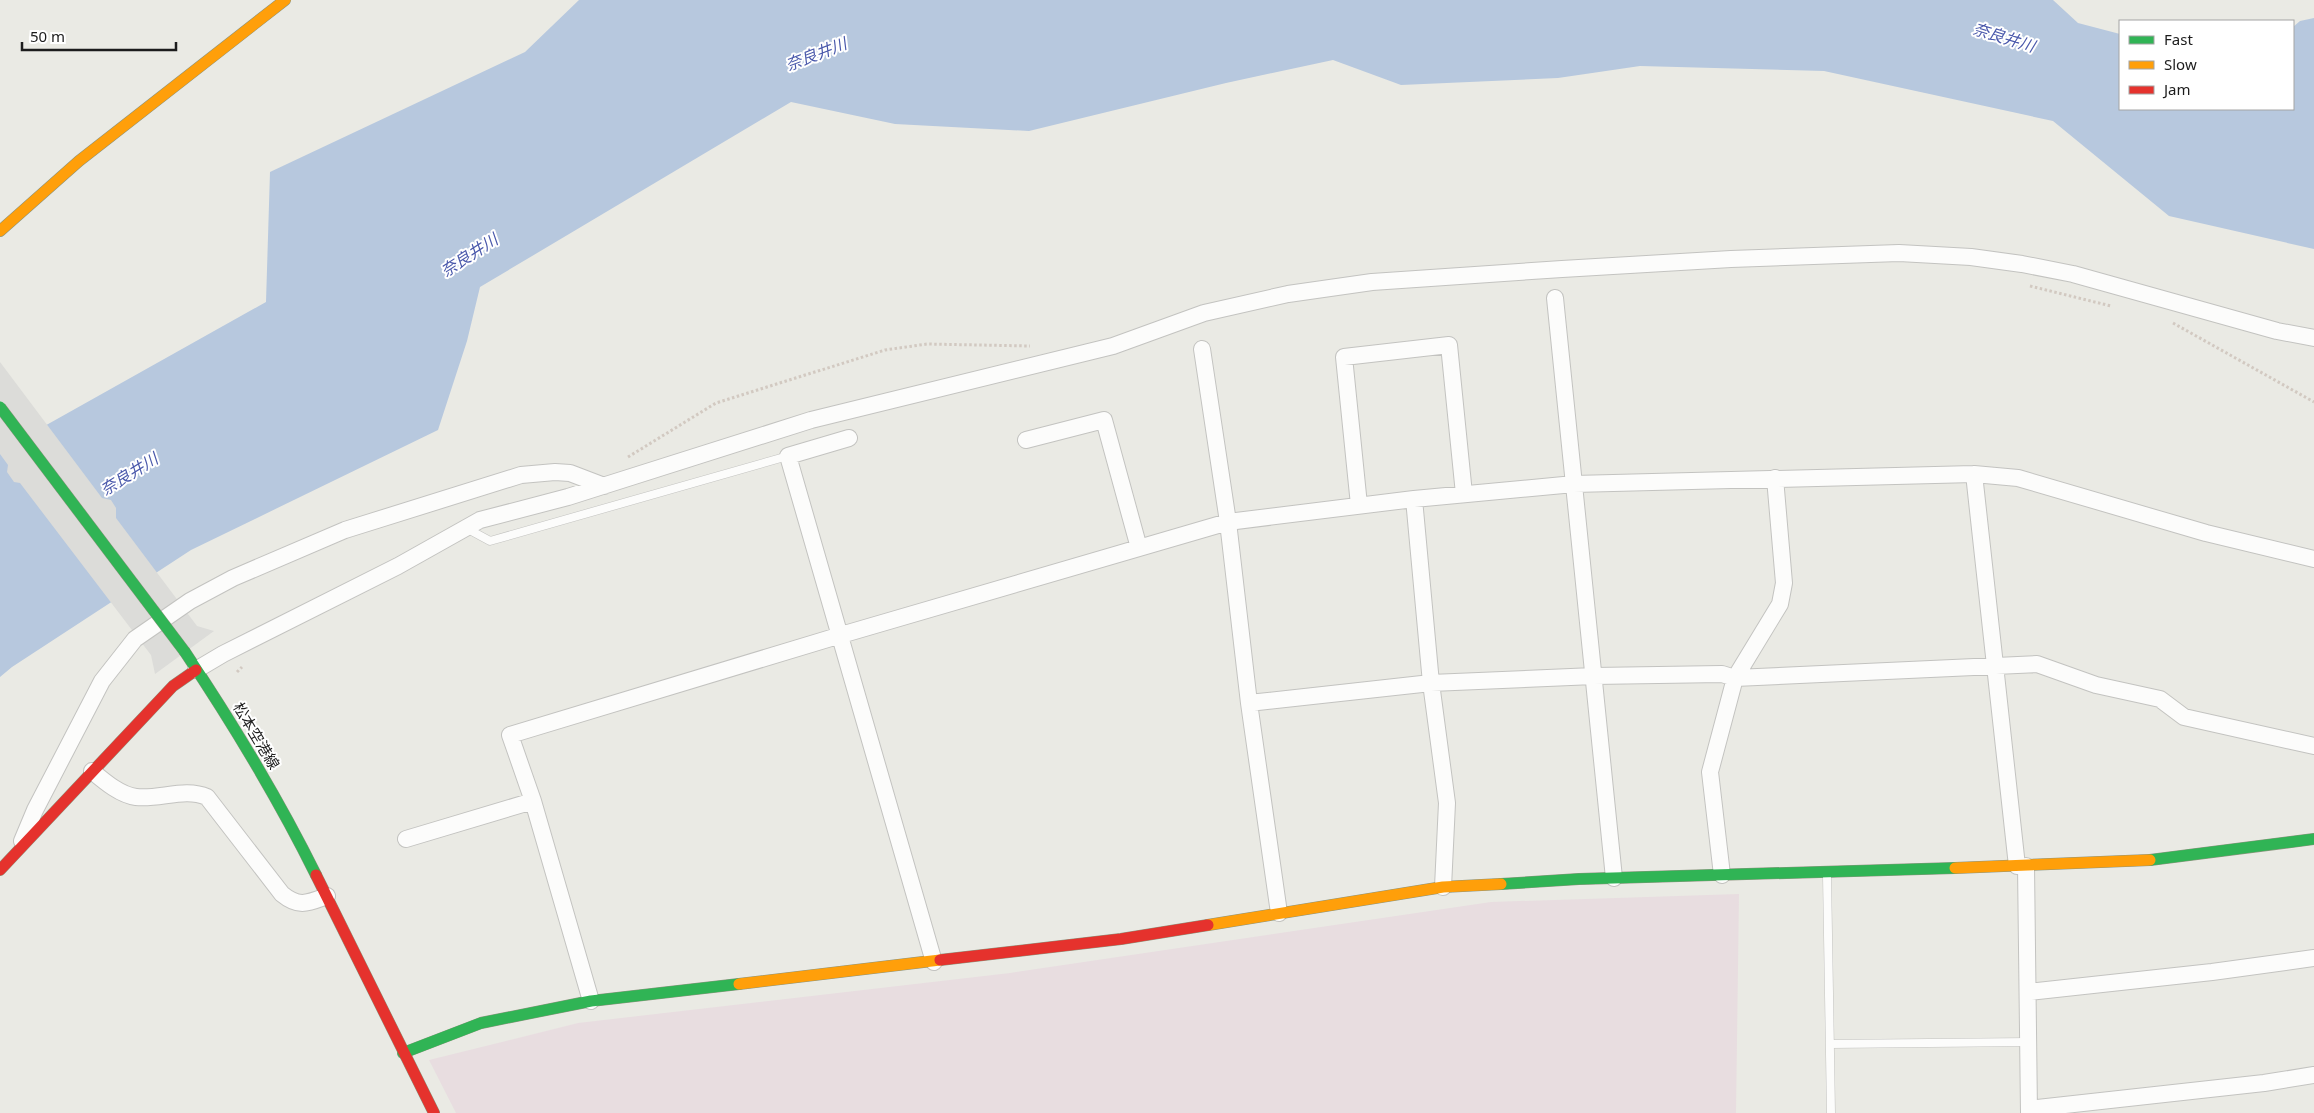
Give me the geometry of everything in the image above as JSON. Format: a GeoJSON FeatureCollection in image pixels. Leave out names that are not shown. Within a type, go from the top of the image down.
{"type":"FeatureCollection","features":[{"type":"Feature","properties":{"kind":"street"},"geometry":{"type":"LineString","coordinates":[[0,230],[79,160],[286,0]]}},
{"type":"Feature","properties":{"kind":"street"},"geometry":{"type":"LineString","coordinates":[[0,870],[173,686],[196,670],[232,650],[398,566],[480,520],[604,486],[812,420],[1113,346],[1204,313],[1288,294],[1372,282],[1721,259],[1899,252],[1970,257],[2022,264],[2073,274],[2277,331],[2314,338]]}},
{"type":"Feature","properties":{"kind":"street"},"geometry":{"type":"LineString","coordinates":[[1555,298],[1614,878]]}},
{"type":"Feature","properties":{"kind":"street"},"geometry":{"type":"LineString","coordinates":[[1359,505],[1344,357],[1449,345],[1464,494]]}},
{"type":"Feature","properties":{"kind":"street"},"geometry":{"type":"LineString","coordinates":[[1202,349],[1228,522],[1249,703],[1279,913]]}},
{"type":"Feature","properties":{"kind":"street","name":"松本空港線"},"geometry":{"type":"LineString","coordinates":[[0,407],[185,652],[212,692],[285,813],[434,1113]]}},
{"type":"Feature","properties":{"kind":"street"},"geometry":{"type":"LineString","coordinates":[[1026,440],[1104,420],[1139,548]]}},
{"type":"Feature","properties":{"kind":"street"},"geometry":{"type":"LineString","coordinates":[[849,438],[788,456],[934,962]]}},
{"type":"Feature","properties":{"kind":"street"},"geometry":{"type":"LineString","coordinates":[[16,854],[35,810],[102,680],[135,639],[190,601],[233,578],[346,530],[432,501],[521,475],[555,472],[570,474],[604,486]]}},
{"type":"Feature","properties":{"kind":"street"},"geometry":{"type":"LineString","coordinates":[[1974,474],[2021,866],[2028,992],[2029,1111],[2264,1083],[2314,1075]]}},
{"type":"Feature","properties":{"kind":"street"},"geometry":{"type":"LineString","coordinates":[[591,1002],[533,802],[510,735],[840,635],[1228,522],[1359,505],[1574,484],[1974,474],[2018,478],[2206,533],[2314,559]]}},
{"type":"Feature","properties":{"kind":"street"},"geometry":{"type":"LineString","coordinates":[[1722,875],[1710,772],[1735,678],[1780,604],[1784,583],[1775,478]]}},
{"type":"Feature","properties":{"kind":"street"},"geometry":{"type":"LineString","coordinates":[[1414,499],[1432,683],[1447,803],[1443,886]]}},
{"type":"Feature","properties":{"kind":"street"},"geometry":{"type":"LineString","coordinates":[[1249,703],[1432,683],[1594,676],[1722,674],[1735,678],[1996,668],[2037,664],[2096,685],[2160,699],[2184,717],[2314,746]]}},
{"type":"Feature","properties":{"kind":"street"},"geometry":{"type":"LineString","coordinates":[[92,771],[110,786],[135,797],[197,793],[206,797],[282,894],[291,902],[302,904],[327,896]]}},
{"type":"Feature","properties":{"kind":"street"},"geometry":{"type":"LineString","coordinates":[[406,839],[533,802]]}},
{"type":"Feature","properties":{"kind":"street"},"geometry":{"type":"LineString","coordinates":[[403,1053],[481,1023],[591,1002],[1120,939],[1443,886],[1614,878],[1827,873],[2162,860],[2314,839]]}},
{"type":"Feature","properties":{"kind":"street"},"geometry":{"type":"LineString","coordinates":[[2028,992],[2212,972],[2314,958]]}},
{"type":"Feature","properties":{"kind":"lane"},"geometry":{"type":"LineString","coordinates":[[466,528],[490,541],[788,456]]}},
{"type":"Feature","properties":{"kind":"lane"},"geometry":{"type":"LineString","coordinates":[[1827,873],[1831,1113]]}},
{"type":"Feature","properties":{"kind":"lane"},"geometry":{"type":"LineString","coordinates":[[1830,1044],[2029,1042]]}},
{"type":"Feature","properties":{"kind":"path"},"geometry":{"type":"LineString","coordinates":[[625,459],[716,402],[885,350],[927,344],[1032,346]]}},
{"type":"Feature","properties":{"kind":"shaded area"},"geometry":{"type":"Polygon","coordinates":[[[1739,894],[1736,1113],[456,1113],[429,1060],[578,1023],[1010,973],[1491,902],[1739,894]]]}},
{"type":"Feature","properties":{"kind":"water","name":"奈良井川"},"geometry":{"type":"Polygon","coordinates":[[[579,0],[2053,0],[2078,23],[2119,34],[2119,110],[2294,110],[2294,26],[2300,21],[2314,18],[2314,249],[2169,216],[2053,121],[1824,71],[1640,66],[1558,78],[1401,85],[1333,60],[1226,83],[1029,131],[895,124],[791,102],[480,287],[467,341],[438,430],[191,550],[12,667],[0,677],[0,451],[266,302],[270,172],[525,52],[579,0]]]}},
{"type":"Feature","properties":{"kind":"pier"},"geometry":{"type":"Polygon","coordinates":[[[0,362],[102,498],[111,500],[116,508],[116,518],[197,626],[214,631],[155,674],[151,655],[20,483],[14,482],[7,472],[8,465],[0,454],[0,362]]]}},
{"type":"Feature","properties":{"kind":"traffic: fast"},"geometry":{"type":"LineString","coordinates":[[0,407],[185,652]]}},
{"type":"Feature","properties":{"kind":"traffic: fast"},"geometry":{"type":"LineString","coordinates":[[185,652],[254,762],[316,875]]}},
{"type":"Feature","properties":{"kind":"traffic: fast"},"geometry":{"type":"LineString","coordinates":[[2150,860],[2314,839]]}},
{"type":"Feature","properties":{"kind":"traffic: fast"},"geometry":{"type":"LineString","coordinates":[[1501,884],[1579,879],[1955,868]]}},
{"type":"Feature","properties":{"kind":"traffic: fast"},"geometry":{"type":"LineString","coordinates":[[403,1053],[481,1023],[591,1001],[739,984]]}},
{"type":"Feature","properties":{"kind":"traffic: slow"},"geometry":{"type":"LineString","coordinates":[[0,231],[79,161],[285,0]]}},
{"type":"Feature","properties":{"kind":"traffic: slow"},"geometry":{"type":"LineString","coordinates":[[1955,868],[2150,860]]}},
{"type":"Feature","properties":{"kind":"traffic: slow"},"geometry":{"type":"LineString","coordinates":[[1208,925],[1443,887],[1501,884]]}},
{"type":"Feature","properties":{"kind":"traffic: slow"},"geometry":{"type":"LineString","coordinates":[[739,984],[940,960]]}},
{"type":"Feature","properties":{"kind":"traffic: jam"},"geometry":{"type":"LineString","coordinates":[[0,870],[173,686],[196,670]]}},
{"type":"Feature","properties":{"kind":"traffic: jam"},"geometry":{"type":"LineString","coordinates":[[316,875],[434,1113]]}},
{"type":"Feature","properties":{"kind":"traffic: jam"},"geometry":{"type":"LineString","coordinates":[[940,960],[1121,939],[1208,925]]}}]}
